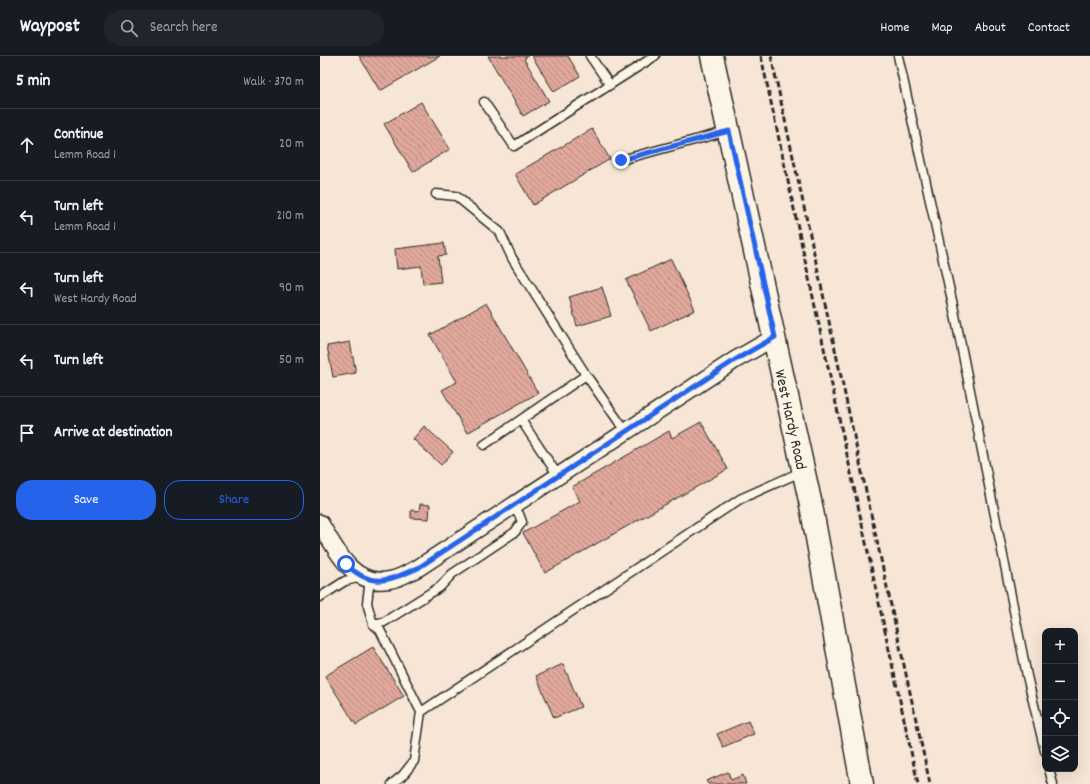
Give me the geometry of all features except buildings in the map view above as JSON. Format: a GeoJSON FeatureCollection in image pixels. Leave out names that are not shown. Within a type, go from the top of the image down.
{"type":"FeatureCollection","features":[{"type":"Feature","properties":{"kind":"main road","name":"West Hardy Road"},"geometry":{"type":"LineString","coordinates":[[712,56],[804,471],[862,784]]}},
{"type":"Feature","properties":{"kind":"street"},"geometry":{"type":"LineString","coordinates":[[320,523],[346,564],[366,578],[376,581],[390,580],[418,568],[512,508],[735,360],[775,337]]}},
{"type":"Feature","properties":{"kind":"lane"},"geometry":{"type":"LineString","coordinates":[[590,56],[610,85]]}},
{"type":"Feature","properties":{"kind":"lane"},"geometry":{"type":"LineString","coordinates":[[484,102],[514,146],[655,56]]}},
{"type":"Feature","properties":{"kind":"lane"},"geometry":{"type":"LineString","coordinates":[[898,56],[953,305],[1027,676],[1042,738]]}},
{"type":"Feature","properties":{"kind":"lane"},"geometry":{"type":"LineString","coordinates":[[621,160],[729,131]]}},
{"type":"Feature","properties":{"kind":"lane"},"geometry":{"type":"LineString","coordinates":[[436,194],[456,196],[500,232],[512,258],[586,375],[626,432]]}},
{"type":"Feature","properties":{"kind":"lane"},"geometry":{"type":"LineString","coordinates":[[484,445],[586,375]]}},
{"type":"Feature","properties":{"kind":"lane"},"geometry":{"type":"LineString","coordinates":[[521,420],[559,477]]}},
{"type":"Feature","properties":{"kind":"lane"},"geometry":{"type":"LineString","coordinates":[[421,712],[740,499],[804,471]]}},
{"type":"Feature","properties":{"kind":"lane"},"geometry":{"type":"LineString","coordinates":[[373,624],[384,622],[440,587],[452,574],[515,532],[522,522],[519,514],[512,508]]}},
{"type":"Feature","properties":{"kind":"lane"},"geometry":{"type":"LineString","coordinates":[[320,597],[345,581],[366,578],[367,603],[373,624],[380,630],[421,712],[414,761],[403,775],[392,784]]}},
{"type":"Feature","properties":{"kind":"lane"},"geometry":{"type":"LineString","coordinates":[[1050,772],[1053,784]]}},
{"type":"Feature","properties":{"kind":"railway"},"geometry":{"type":"LineString","coordinates":[[761,56],[918,784]]}},
{"type":"Feature","properties":{"kind":"railway"},"geometry":{"type":"LineString","coordinates":[[771,56],[930,784]]}},
{"type":"Feature","properties":{"kind":"route"},"geometry":{"type":"LineString","coordinates":[[346,564],[362,577],[376,581],[390,580],[418,568],[537,492],[735,360],[775,337],[729,131],[621,160]]}}]}
